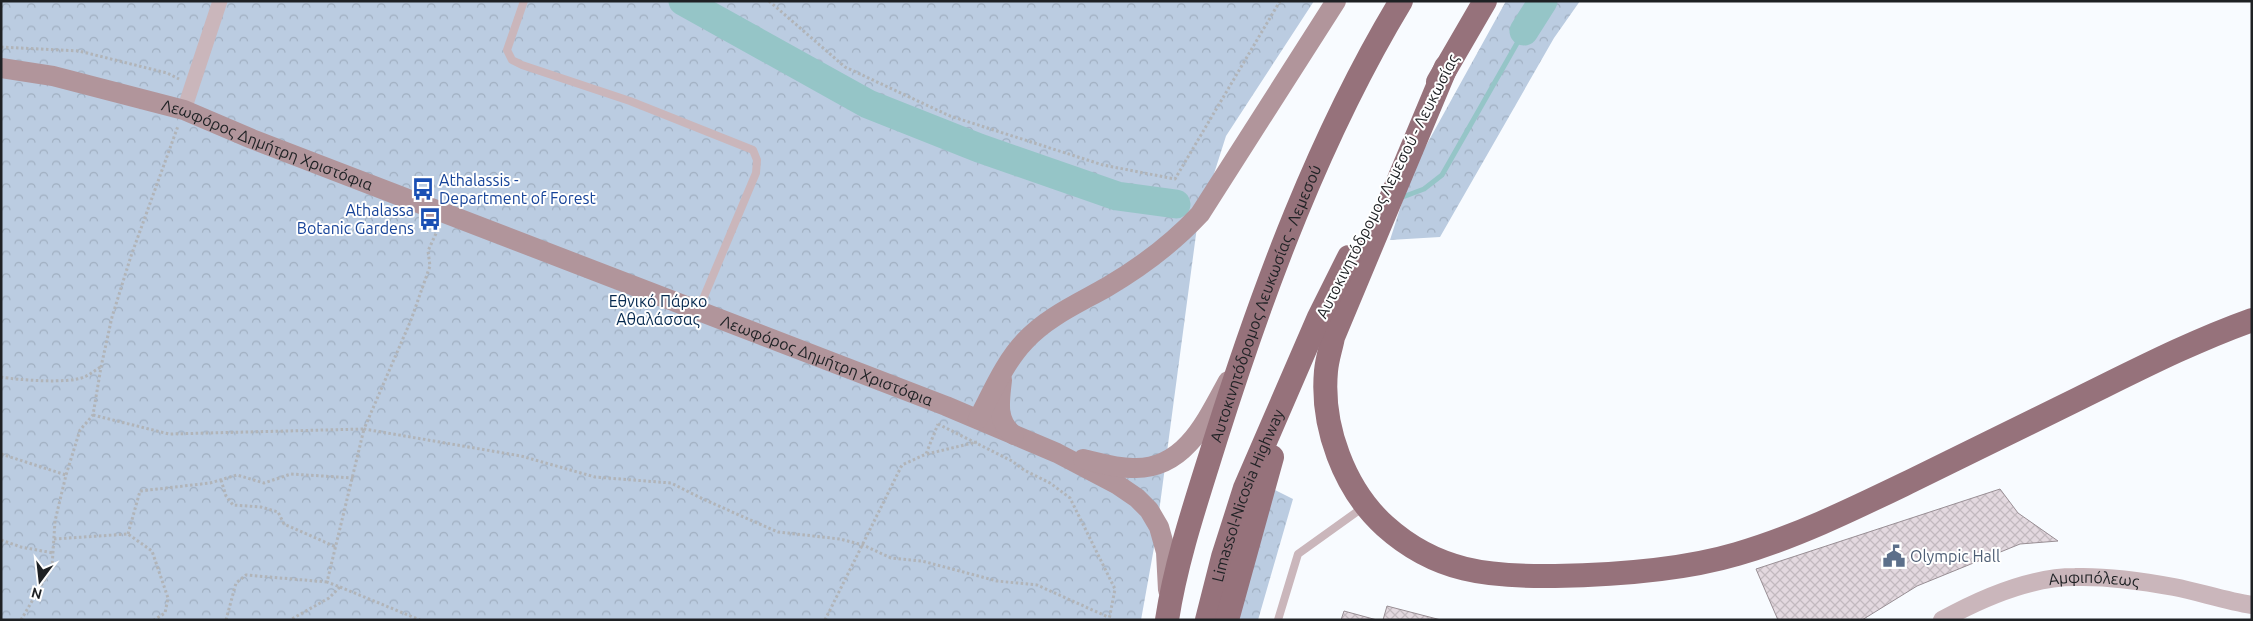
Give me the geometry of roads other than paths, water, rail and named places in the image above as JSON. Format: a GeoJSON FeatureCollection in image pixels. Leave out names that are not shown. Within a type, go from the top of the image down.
{"type":"FeatureCollection","features":[{"type":"Feature","properties":{"kind":"highway","name":"Αυτοκινητόδρομος Λευκωσίας - Λεμεσού"},"geometry":{"type":"LineString","coordinates":[[1168,612],[1209,460],[1244,350],[1305,193],[1338,119],[1401,1]]}},
{"type":"Feature","properties":{"kind":"highway","name":"Αυτοκινητόδρομος Λεμεσού - Λευκωσίας"},"geometry":{"type":"LineString","coordinates":[[1294,373],[1319,317],[1446,68],[1485,1]]}},
{"type":"Feature","properties":{"kind":"highway"},"geometry":{"type":"LineString","coordinates":[[1446,68],[1343,310],[1333,337],[1326,370],[1326,396],[1335,443],[1346,471],[1366,505],[1388,529],[1418,551],[1442,563],[1468,571],[1525,576],[1580,576],[1659,569],[1736,554],[1833,519],[2174,351],[2252,320]]}},
{"type":"Feature","properties":{"kind":"highway"},"geometry":{"type":"LineString","coordinates":[[1227,620],[1294,373]]}},
{"type":"Feature","properties":{"kind":"highway","name":"Limassol-Nicosia Highway"},"geometry":{"type":"LineString","coordinates":[[1207,620],[1223,557],[1245,488],[1294,373]]}},
{"type":"Feature","properties":{"kind":"main road"},"geometry":{"type":"LineString","coordinates":[[978,419],[1015,353],[1040,327],[1158,253],[1180,235],[1200,214],[1336,1]]}},
{"type":"Feature","properties":{"kind":"main road","name":"Λεωφόρος Δημήτρη Χριστόφια"},"geometry":{"type":"LineString","coordinates":[[1,68],[53,76],[184,110],[252,139],[698,311],[942,415],[978,419],[1057,453],[1118,485],[1137,498],[1149,510],[1159,527],[1166,552],[1168,612]]}},
{"type":"Feature","properties":{"kind":"main road","name":"Λεωφόρος Δημήτρη Χριστόφια"},"geometry":{"type":"LineString","coordinates":[[1057,453],[1135,468],[1152,467],[1172,459],[1184,450],[1195,436],[1244,350]]}},
{"type":"Feature","properties":{"kind":"main road"},"geometry":{"type":"LineString","coordinates":[[1003,373],[1000,417],[1006,431]]}},
{"type":"Feature","properties":{"kind":"street"},"geometry":{"type":"LineString","coordinates":[[184,110],[220,1]]}},
{"type":"Feature","properties":{"kind":"street","name":"Αμφιπόλεως"},"geometry":{"type":"LineString","coordinates":[[1942,620],[1970,604],[2027,584],[2074,577],[2122,579],[2156,584],[2252,605]]}},
{"type":"Feature","properties":{"kind":"lane"},"geometry":{"type":"LineString","coordinates":[[524,1],[507,50],[512,60],[630,101],[753,150],[757,160],[756,173],[698,311]]}},
{"type":"Feature","properties":{"kind":"lane"},"geometry":{"type":"LineString","coordinates":[[1278,620],[1298,554],[1366,505]]}},
{"type":"Feature","properties":{"kind":"waterway"},"geometry":{"type":"LineString","coordinates":[[683,1],[868,104],[979,148],[1117,196],[1176,204]]}},
{"type":"Feature","properties":{"kind":"waterway"},"geometry":{"type":"LineString","coordinates":[[1524,31],[1543,1]]}},
{"type":"Feature","properties":{"kind":"waterway"},"geometry":{"type":"LineString","coordinates":[[1400,198],[1424,189],[1442,175],[1524,31]]}},
{"type":"Feature","properties":{"kind":"place","name":"Athalassis - Department of Forest"},"geometry":{"type":"Point","coordinates":[423,189]}},
{"type":"Feature","properties":{"kind":"place","name":"Athalassa Botanic Gardens"},"geometry":{"type":"Point","coordinates":[430,219]}},
{"type":"Feature","properties":{"kind":"place","name":"Olympic Hall"},"geometry":{"type":"Point","coordinates":[1894,556]}},
{"type":"Feature","properties":{"kind":"park label","name":"Εθνικό Πάρκο Αθαλάσσας"},"geometry":{"type":"Point","coordinates":[658,310]}}]}
